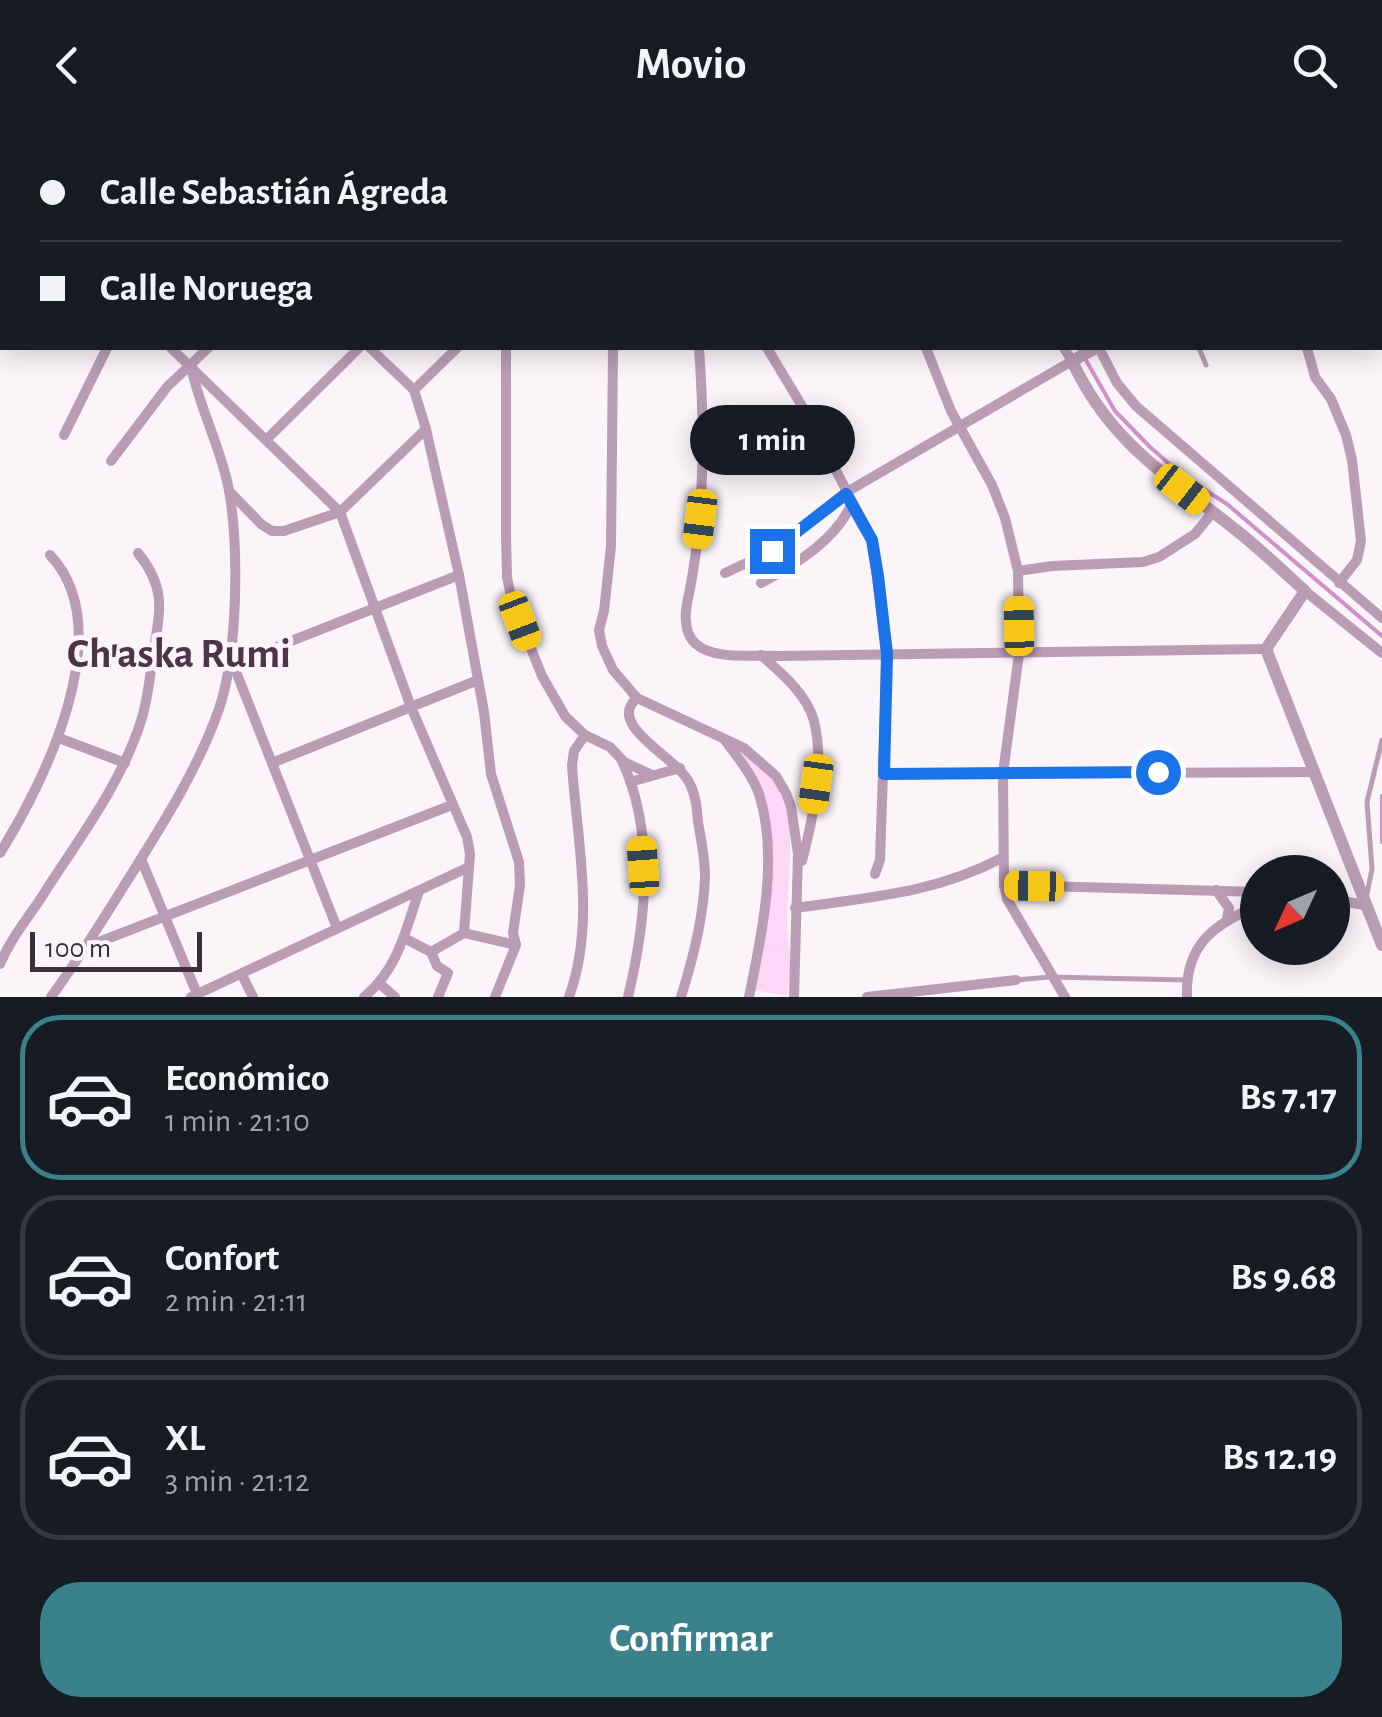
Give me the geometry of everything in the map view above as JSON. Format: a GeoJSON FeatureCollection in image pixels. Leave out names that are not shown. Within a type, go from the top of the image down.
{"type":"FeatureCollection","features":[{"type":"Feature","properties":{"kind":"street"},"geometry":{"type":"LineString","coordinates":[[64,435],[106,350]]}},
{"type":"Feature","properties":{"kind":"street"},"geometry":{"type":"LineString","coordinates":[[173,350],[340,512],[411,707],[468,838],[464,933]]}},
{"type":"Feature","properties":{"kind":"street"},"geometry":{"type":"LineString","coordinates":[[111,461],[167,386],[206,350]]}},
{"type":"Feature","properties":{"kind":"street"},"geometry":{"type":"LineString","coordinates":[[267,439],[356,350]]}},
{"type":"Feature","properties":{"kind":"street"},"geometry":{"type":"LineString","coordinates":[[372,350],[414,390],[426,429],[459,575],[491,774],[519,862],[513,934],[516,945],[495,997]]}},
{"type":"Feature","properties":{"kind":"street"},"geometry":{"type":"LineString","coordinates":[[414,390],[454,350]]}},
{"type":"Feature","properties":{"kind":"street"},"geometry":{"type":"LineString","coordinates":[[506,350],[506,577],[512,601],[542,676],[565,716],[585,735],[652,775]]}},
{"type":"Feature","properties":{"kind":"street"},"geometry":{"type":"LineString","coordinates":[[613,350],[611,546],[599,630],[613,670],[637,698],[722,736],[761,760],[786,793],[798,854],[794,997]]}},
{"type":"Feature","properties":{"kind":"street"},"geometry":{"type":"LineString","coordinates":[[699,350],[700,519],[684,613],[689,635],[697,645],[707,650],[760,654],[1266,649]]}},
{"type":"Feature","properties":{"kind":"street"},"geometry":{"type":"LineString","coordinates":[[768,350],[872,540],[887,654],[880,860],[875,874]]}},
{"type":"Feature","properties":{"kind":"street"},"geometry":{"type":"LineString","coordinates":[[927,350],[1006,518],[1018,571],[1019,654],[1003,773],[1004,885],[1007,899],[1065,997]]}},
{"type":"Feature","properties":{"kind":"street"},"geometry":{"type":"LineString","coordinates":[[1308,350],[1315,376],[1331,400],[1346,436],[1352,460],[1360,541],[1357,560],[1339,583]]}},
{"type":"Feature","properties":{"kind":"street"},"geometry":{"type":"LineString","coordinates":[[726,573],[772,551],[960,427],[1089,352]]}},
{"type":"Feature","properties":{"kind":"street"},"geometry":{"type":"LineString","coordinates":[[1089,352],[1092,400],[1118,432],[1151,465],[1234,528],[1382,653]]}},
{"type":"Feature","properties":{"kind":"street"},"geometry":{"type":"LineString","coordinates":[[1089,352],[1136,406],[1382,618]]}},
{"type":"Feature","properties":{"kind":"street"},"geometry":{"type":"LineString","coordinates":[[50,997],[165,822],[218,710],[234,606],[234,534],[229,490],[196,395],[190,365]]}},
{"type":"Feature","properties":{"kind":"street"},"geometry":{"type":"LineString","coordinates":[[229,490],[272,531],[284,530],[340,512],[426,429]]}},
{"type":"Feature","properties":{"kind":"street"},"geometry":{"type":"LineString","coordinates":[[760,583],[805,556],[844,521],[849,498]]}},
{"type":"Feature","properties":{"kind":"street"},"geometry":{"type":"LineString","coordinates":[[1018,571],[1144,562],[1195,534],[1212,514]]}},
{"type":"Feature","properties":{"kind":"street"},"geometry":{"type":"LineString","coordinates":[[0,964],[10,940],[46,892],[125,762],[143,718],[160,611],[156,581],[138,554]]}},
{"type":"Feature","properties":{"kind":"street"},"geometry":{"type":"LineString","coordinates":[[0,853],[59,738],[78,657],[75,598],[64,569],[50,555]]}},
{"type":"Feature","properties":{"kind":"street"},"geometry":{"type":"LineString","coordinates":[[229,654],[248,658],[459,575]]}},
{"type":"Feature","properties":{"kind":"street"},"geometry":{"type":"LineString","coordinates":[[1266,649],[1306,591]]}},
{"type":"Feature","properties":{"kind":"street"},"geometry":{"type":"LineString","coordinates":[[1266,649],[1382,945]]}},
{"type":"Feature","properties":{"kind":"street"},"geometry":{"type":"LineString","coordinates":[[229,654],[336,928]]}},
{"type":"Feature","properties":{"kind":"street"},"geometry":{"type":"LineString","coordinates":[[760,654],[785,676],[814,719],[816,784],[796,886]]}},
{"type":"Feature","properties":{"kind":"street"},"geometry":{"type":"LineString","coordinates":[[272,763],[478,680]]}},
{"type":"Feature","properties":{"kind":"street"},"geometry":{"type":"LineString","coordinates":[[637,698],[626,715],[680,768],[695,799],[705,874],[681,997]]}},
{"type":"Feature","properties":{"kind":"street"},"geometry":{"type":"LineString","coordinates":[[569,997],[577,974],[582,925],[582,860],[572,765],[574,751],[585,735]]}},
{"type":"Feature","properties":{"kind":"street"},"geometry":{"type":"LineString","coordinates":[[722,736],[758,793],[768,847],[763,918],[749,997]]}},
{"type":"Feature","properties":{"kind":"street"},"geometry":{"type":"LineString","coordinates":[[59,738],[125,762]]}},
{"type":"Feature","properties":{"kind":"street"},"geometry":{"type":"LineString","coordinates":[[620,758],[630,782],[640,830],[643,904],[628,997]]}},
{"type":"Feature","properties":{"kind":"street"},"geometry":{"type":"LineString","coordinates":[[630,782],[680,768]]}},
{"type":"Feature","properties":{"kind":"street"},"geometry":{"type":"LineString","coordinates":[[884,774],[1312,772]]}},
{"type":"Feature","properties":{"kind":"street"},"geometry":{"type":"LineString","coordinates":[[86,947],[452,806]]}},
{"type":"Feature","properties":{"kind":"street"},"geometry":{"type":"LineString","coordinates":[[795,908],[932,888],[1002,858]]}},
{"type":"Feature","properties":{"kind":"street"},"geometry":{"type":"LineString","coordinates":[[141,859],[194,996],[469,867]]}},
{"type":"Feature","properties":{"kind":"street"},"geometry":{"type":"LineString","coordinates":[[1004,885],[1240,891]]}},
{"type":"Feature","properties":{"kind":"street"},"geometry":{"type":"LineString","coordinates":[[1216,890],[1229,908],[1228,919]]}},
{"type":"Feature","properties":{"kind":"street"},"geometry":{"type":"LineString","coordinates":[[364,997],[392,967],[418,894]]}},
{"type":"Feature","properties":{"kind":"street"},"geometry":{"type":"LineString","coordinates":[[1350,902],[1364,904]]}},
{"type":"Feature","properties":{"kind":"street"},"geometry":{"type":"LineString","coordinates":[[1187,997],[1186,980],[1196,948],[1228,919],[1240,913]]}},
{"type":"Feature","properties":{"kind":"street"},"geometry":{"type":"LineString","coordinates":[[431,952],[464,933],[516,945]]}},
{"type":"Feature","properties":{"kind":"street"},"geometry":{"type":"LineString","coordinates":[[404,938],[431,952],[437,966],[448,973],[439,996]]}},
{"type":"Feature","properties":{"kind":"street"},"geometry":{"type":"LineString","coordinates":[[242,975],[253,997]]}},
{"type":"Feature","properties":{"kind":"street"},"geometry":{"type":"LineString","coordinates":[[867,997],[1016,980]]}},
{"type":"Feature","properties":{"kind":"street"},"geometry":{"type":"LineString","coordinates":[[380,984],[395,997]]}},
{"type":"Feature","properties":{"kind":"lane"},"geometry":{"type":"LineString","coordinates":[[1200,350],[1206,365]]}},
{"type":"Feature","properties":{"kind":"lane"},"geometry":{"type":"LineString","coordinates":[[1364,904],[1372,880],[1367,802],[1382,740]]}},
{"type":"Feature","properties":{"kind":"lane"},"geometry":{"type":"LineString","coordinates":[[1016,980],[1186,980]]}},
{"type":"Feature","properties":{"kind":"shaded area"},"geometry":{"type":"Polygon","coordinates":[[[733,747],[756,762],[773,780],[788,821],[787,996],[755,990],[768,817],[733,747]]]}},
{"type":"Feature","properties":{"kind":"waterway"},"geometry":{"type":"LineString","coordinates":[[1080,350],[1115,411],[1150,447],[1182,475],[1227,504],[1382,636]]}},
{"type":"Feature","properties":{"kind":"waterway"},"geometry":{"type":"LineString","coordinates":[[1382,796],[1382,842]]}},
{"type":"Feature","properties":{"kind":"district","name":"Ch'aska Rumi"},"geometry":{"type":"Point","coordinates":[179,652]}},
{"type":"Feature","properties":{"kind":"route"},"geometry":{"type":"LineString","coordinates":[[772,551],[846,494],[872,540],[887,654],[884,774],[1158,772]]}}]}
